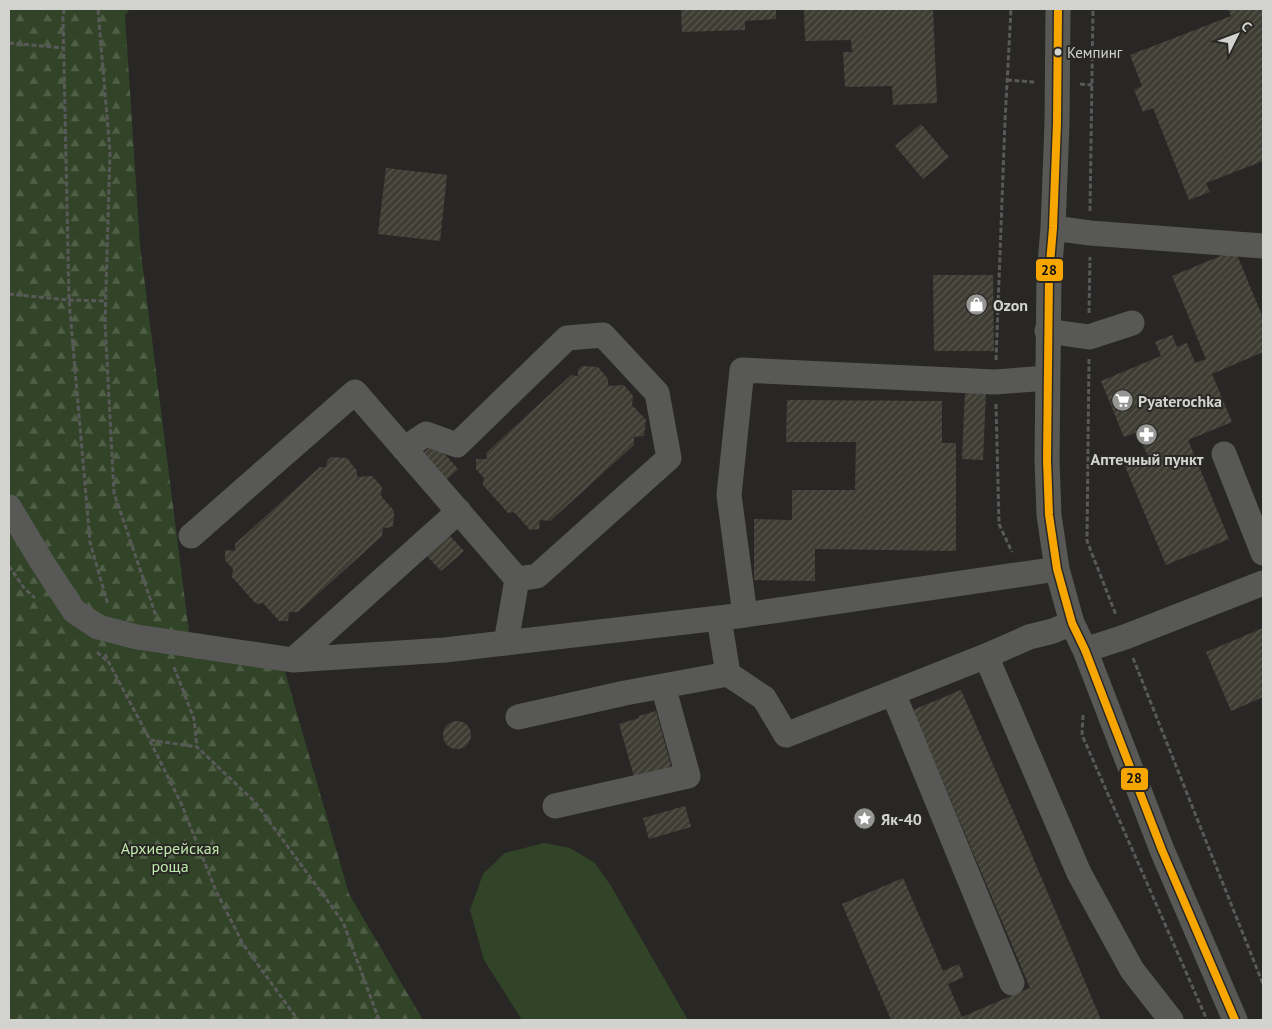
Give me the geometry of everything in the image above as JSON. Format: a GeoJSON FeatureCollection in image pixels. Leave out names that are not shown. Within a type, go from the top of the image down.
{"type":"FeatureCollection","features":[{"type":"Feature","properties":{"kind":"street"},"geometry":{"type":"LineString","coordinates":[[1058,9],[1057,123],[1047,331],[1049,515],[1057,569],[1072,623],[1085,650],[1162,850],[1235,1020]]}},
{"type":"Feature","properties":{"kind":"street"},"geometry":{"type":"LineString","coordinates":[[1053,228],[1090,233],[1263,246]]}},
{"type":"Feature","properties":{"kind":"street"},"geometry":{"type":"LineString","coordinates":[[1047,331],[1089,337],[1132,323]]}},
{"type":"Feature","properties":{"kind":"street"},"geometry":{"type":"LineString","coordinates":[[404,448],[426,434],[458,445],[567,338],[603,335],[657,393],[669,458],[537,576],[517,579]]}},
{"type":"Feature","properties":{"kind":"street"},"geometry":{"type":"LineString","coordinates":[[745,615],[729,495],[742,370],[995,382],[1047,378]]}},
{"type":"Feature","properties":{"kind":"street"},"geometry":{"type":"LineString","coordinates":[[191,536],[355,392],[517,579]]}},
{"type":"Feature","properties":{"kind":"street"},"geometry":{"type":"LineString","coordinates":[[1224,454],[1263,553]]}},
{"type":"Feature","properties":{"kind":"street"},"geometry":{"type":"LineString","coordinates":[[9,507],[74,611],[107,629],[165,642],[293,660],[445,650],[745,615],[1057,569]]}},
{"type":"Feature","properties":{"kind":"street"},"geometry":{"type":"LineString","coordinates":[[293,660],[458,511]]}},
{"type":"Feature","properties":{"kind":"street"},"geometry":{"type":"LineString","coordinates":[[506,643],[517,579]]}},
{"type":"Feature","properties":{"kind":"street"},"geometry":{"type":"LineString","coordinates":[[1085,650],[1125,637],[1263,583]]}},
{"type":"Feature","properties":{"kind":"street"},"geometry":{"type":"LineString","coordinates":[[719,618],[728,674]]}},
{"type":"Feature","properties":{"kind":"street"},"geometry":{"type":"LineString","coordinates":[[518,718],[625,693],[728,674],[764,698],[786,734],[986,656],[1029,637],[1072,623]]}},
{"type":"Feature","properties":{"kind":"street"},"geometry":{"type":"LineString","coordinates":[[986,656],[1079,872],[1132,970],[1171,1020]]}},
{"type":"Feature","properties":{"kind":"street"},"geometry":{"type":"LineString","coordinates":[[555,806],[688,776],[663,686]]}},
{"type":"Feature","properties":{"kind":"street"},"geometry":{"type":"LineString","coordinates":[[893,693],[1012,983]]}},
{"type":"Feature","properties":{"kind":"path"},"geometry":{"type":"LineString","coordinates":[[64,9],[69,300],[90,542],[107,629],[108,661],[181,803],[216,892],[243,944],[298,1020]]}},
{"type":"Feature","properties":{"kind":"path"},"geometry":{"type":"LineString","coordinates":[[1093,9],[1087,541],[1263,984]]}},
{"type":"Feature","properties":{"kind":"path"},"geometry":{"type":"LineString","coordinates":[[98,10],[110,152],[106,323],[114,493],[165,642],[194,719],[197,747]]}},
{"type":"Feature","properties":{"kind":"path"},"geometry":{"type":"LineString","coordinates":[[9,43],[64,48]]}},
{"type":"Feature","properties":{"kind":"path"},"geometry":{"type":"LineString","coordinates":[[9,294],[69,300],[106,301]]}},
{"type":"Feature","properties":{"kind":"path"},"geometry":{"type":"LineString","coordinates":[[150,740],[197,747],[255,802],[343,922],[379,1020]]}},
{"type":"Feature","properties":{"kind":"green space","name":"Архиерейская роща"},"geometry":{"type":"Polygon","coordinates":[[[9,9],[130,9],[125,15],[140,245],[189,632],[279,651],[349,894],[423,1020],[9,1020],[9,9]]]}},
{"type":"Feature","properties":{"kind":"green space"},"geometry":{"type":"Polygon","coordinates":[[[544,843],[570,848],[595,863],[611,886],[688,1020],[522,1020],[484,960],[470,910],[483,874],[505,853],[544,843]]]}},
{"type":"Feature","properties":{"kind":"building"},"geometry":{"type":"Polygon","coordinates":[[[681,9],[776,9],[776,19],[745,21],[745,30],[682,32],[681,9]]]}},
{"type":"Feature","properties":{"kind":"building"},"geometry":{"type":"Polygon","coordinates":[[[804,9],[933,9],[937,103],[893,105],[892,86],[845,87],[843,52],[852,52],[851,40],[805,41],[804,9]]]}},
{"type":"Feature","properties":{"kind":"building"},"geometry":{"type":"Polygon","coordinates":[[[1228,9],[1263,9],[1263,161],[1206,183],[1210,192],[1189,200],[1153,108],[1143,112],[1134,90],[1142,86],[1130,55],[1231,16],[1228,9]]]}},
{"type":"Feature","properties":{"kind":"building"},"geometry":{"type":"Polygon","coordinates":[[[921,124],[949,157],[923,179],[895,146],[921,124]]]}},
{"type":"Feature","properties":{"kind":"building"},"geometry":{"type":"Polygon","coordinates":[[[386,168],[447,175],[440,241],[378,234],[386,168]]]}},
{"type":"Feature","properties":{"kind":"building"},"geometry":{"type":"Polygon","coordinates":[[[1235,250],[1263,318],[1263,352],[1212,374],[1232,422],[1188,440],[1229,539],[1166,565],[1125,466],[1148,457],[1137,432],[1124,437],[1101,381],[1161,356],[1155,342],[1172,335],[1177,347],[1187,343],[1195,363],[1206,359],[1172,276],[1235,250]]]}},
{"type":"Feature","properties":{"kind":"building"},"geometry":{"type":"Polygon","coordinates":[[[933,275],[993,275],[994,351],[934,351],[933,275]]]}},
{"type":"Feature","properties":{"kind":"building"},"geometry":{"type":"Polygon","coordinates":[[[582,366],[598,367],[608,379],[608,386],[624,385],[633,396],[632,405],[646,420],[644,436],[634,437],[634,445],[550,521],[540,520],[539,529],[530,530],[514,512],[508,513],[483,485],[484,478],[476,469],[476,459],[487,459],[486,453],[571,375],[578,376],[578,370],[582,366]]]}},
{"type":"Feature","properties":{"kind":"building"},"geometry":{"type":"Polygon","coordinates":[[[965,391],[986,392],[983,460],[962,459],[965,391]]]}},
{"type":"Feature","properties":{"kind":"building"},"geometry":{"type":"Polygon","coordinates":[[[787,400],[942,401],[942,443],[956,443],[956,551],[815,549],[815,581],[754,580],[754,519],[792,520],[792,490],[855,490],[856,442],[786,442],[787,400]]]}},
{"type":"Feature","properties":{"kind":"building"},"geometry":{"type":"Polygon","coordinates":[[[435,443],[458,469],[444,482],[420,456],[435,443]]]}},
{"type":"Feature","properties":{"kind":"building"},"geometry":{"type":"Polygon","coordinates":[[[331,457],[347,458],[357,471],[357,477],[372,476],[382,487],[381,496],[394,511],[393,527],[383,528],[382,536],[298,612],[289,612],[288,621],[279,621],[263,603],[256,604],[232,577],[233,569],[225,560],[225,550],[235,551],[235,544],[320,467],[326,467],[327,461],[331,457]]]}},
{"type":"Feature","properties":{"kind":"building"},"geometry":{"type":"Polygon","coordinates":[[[449,535],[464,551],[441,571],[426,555],[449,535]]]}},
{"type":"Feature","properties":{"kind":"building"},"geometry":{"type":"Polygon","coordinates":[[[1263,628],[1263,697],[1231,711],[1206,652],[1263,628]]]}},
{"type":"Feature","properties":{"kind":"building"},"geometry":{"type":"Polygon","coordinates":[[[961,690],[1101,1020],[891,1020],[842,904],[903,878],[943,971],[959,964],[964,977],[948,984],[962,1017],[1030,988],[913,710],[961,690]]]}},
{"type":"Feature","properties":{"kind":"building"},"geometry":{"type":"Polygon","coordinates":[[[656,711],[672,769],[635,780],[619,724],[656,711]]]}},
{"type":"Feature","properties":{"kind":"building"},"geometry":{"type":"Polygon","coordinates":[[[457,721],[467,725],[471,735],[467,745],[457,749],[447,745],[443,735],[447,725],[457,721]]]}},
{"type":"Feature","properties":{"kind":"building"},"geometry":{"type":"Polygon","coordinates":[[[685,806],[691,827],[649,839],[643,818],[685,806]]]}},
{"type":"Feature","properties":{"kind":"transit line","name":"28"},"geometry":{"type":"LineString","coordinates":[[1058,9],[1057,123],[1053,228],[1049,275],[1047,460],[1049,515],[1057,569],[1072,623],[1085,650],[1162,850],[1235,1020]]}},
{"type":"Feature","properties":{"kind":"place","name":"Кемпинг"},"geometry":{"type":"Point","coordinates":[1058,52]}},
{"type":"Feature","properties":{"kind":"place","name":"Ozon"},"geometry":{"type":"Point","coordinates":[977,305]}},
{"type":"Feature","properties":{"kind":"place","name":"Pyaterochka"},"geometry":{"type":"Point","coordinates":[1122,401]}},
{"type":"Feature","properties":{"kind":"place","name":"Аптечный пункт"},"geometry":{"type":"Point","coordinates":[1147,435]}},
{"type":"Feature","properties":{"kind":"place","name":"Як-40"},"geometry":{"type":"Point","coordinates":[865,819]}}]}
